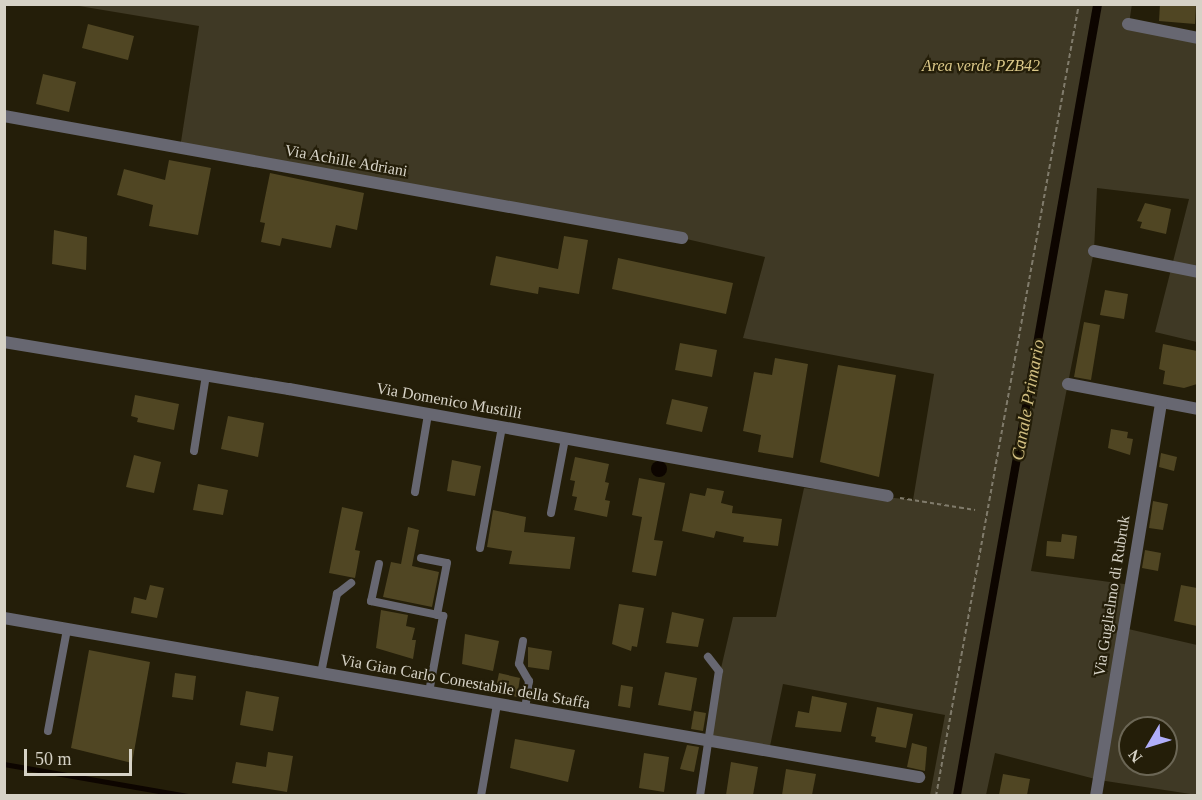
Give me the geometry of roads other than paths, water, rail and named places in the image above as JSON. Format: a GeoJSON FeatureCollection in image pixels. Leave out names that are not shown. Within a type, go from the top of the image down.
{"type":"FeatureCollection","features":[{"type":"Feature","properties":{"kind":"street"},"geometry":{"type":"LineString","coordinates":[[1128,24],[1197,38]]}},
{"type":"Feature","properties":{"kind":"street","name":"Via Achille Adriani"},"geometry":{"type":"LineString","coordinates":[[4,117],[682,238]]}},
{"type":"Feature","properties":{"kind":"street"},"geometry":{"type":"LineString","coordinates":[[1094,251],[1197,272]]}},
{"type":"Feature","properties":{"kind":"street","name":"Via Domenico Mustilli"},"geometry":{"type":"LineString","coordinates":[[4,342],[206,375],[888,496]]}},
{"type":"Feature","properties":{"kind":"street"},"geometry":{"type":"LineString","coordinates":[[1068,384],[1197,409]]}},
{"type":"Feature","properties":{"kind":"street","name":"Via Guglielmo di Rubruk"},"geometry":{"type":"LineString","coordinates":[[1096,795],[1161,402]]}},
{"type":"Feature","properties":{"kind":"street","name":"Via Gian Carlo Conestabile della Staffa"},"geometry":{"type":"LineString","coordinates":[[4,618],[919,777]]}},
{"type":"Feature","properties":{"kind":"lane"},"geometry":{"type":"LineString","coordinates":[[194,451],[206,375]]}},
{"type":"Feature","properties":{"kind":"lane"},"geometry":{"type":"LineString","coordinates":[[415,492],[428,414]]}},
{"type":"Feature","properties":{"kind":"lane"},"geometry":{"type":"LineString","coordinates":[[480,548],[502,427]]}},
{"type":"Feature","properties":{"kind":"lane"},"geometry":{"type":"LineString","coordinates":[[551,513],[565,439]]}},
{"type":"Feature","properties":{"kind":"lane"},"geometry":{"type":"LineString","coordinates":[[421,558],[447,563],[437,615]]}},
{"type":"Feature","properties":{"kind":"lane"},"geometry":{"type":"LineString","coordinates":[[379,564],[371,601],[443,616],[429,692]]}},
{"type":"Feature","properties":{"kind":"lane"},"geometry":{"type":"LineString","coordinates":[[321,674],[337,594],[351,583]]}},
{"type":"Feature","properties":{"kind":"lane"},"geometry":{"type":"LineString","coordinates":[[48,731],[67,629]]}},
{"type":"Feature","properties":{"kind":"lane"},"geometry":{"type":"LineString","coordinates":[[523,641],[519,664],[529,681],[525,709]]}},
{"type":"Feature","properties":{"kind":"lane"},"geometry":{"type":"LineString","coordinates":[[700,795],[719,671],[708,657]]}},
{"type":"Feature","properties":{"kind":"lane"},"geometry":{"type":"LineString","coordinates":[[481,795],[497,704]]}},
{"type":"Feature","properties":{"kind":"water","name":"Canale Primario"},"geometry":{"type":"Polygon","coordinates":[[[1093,5],[1102,5],[961,795],[953,795],[1093,5]]]}},
{"type":"Feature","properties":{"kind":"water"},"geometry":{"type":"Polygon","coordinates":[[[659,461],[667,469],[659,477],[651,469],[659,461]]]}},
{"type":"Feature","properties":{"kind":"waterway"},"geometry":{"type":"LineString","coordinates":[[4,764],[187,796]]}},
{"type":"Feature","properties":{"kind":"park label","name":"Area verde PZB42"},"geometry":{"type":"Point","coordinates":[981,66]}}]}
